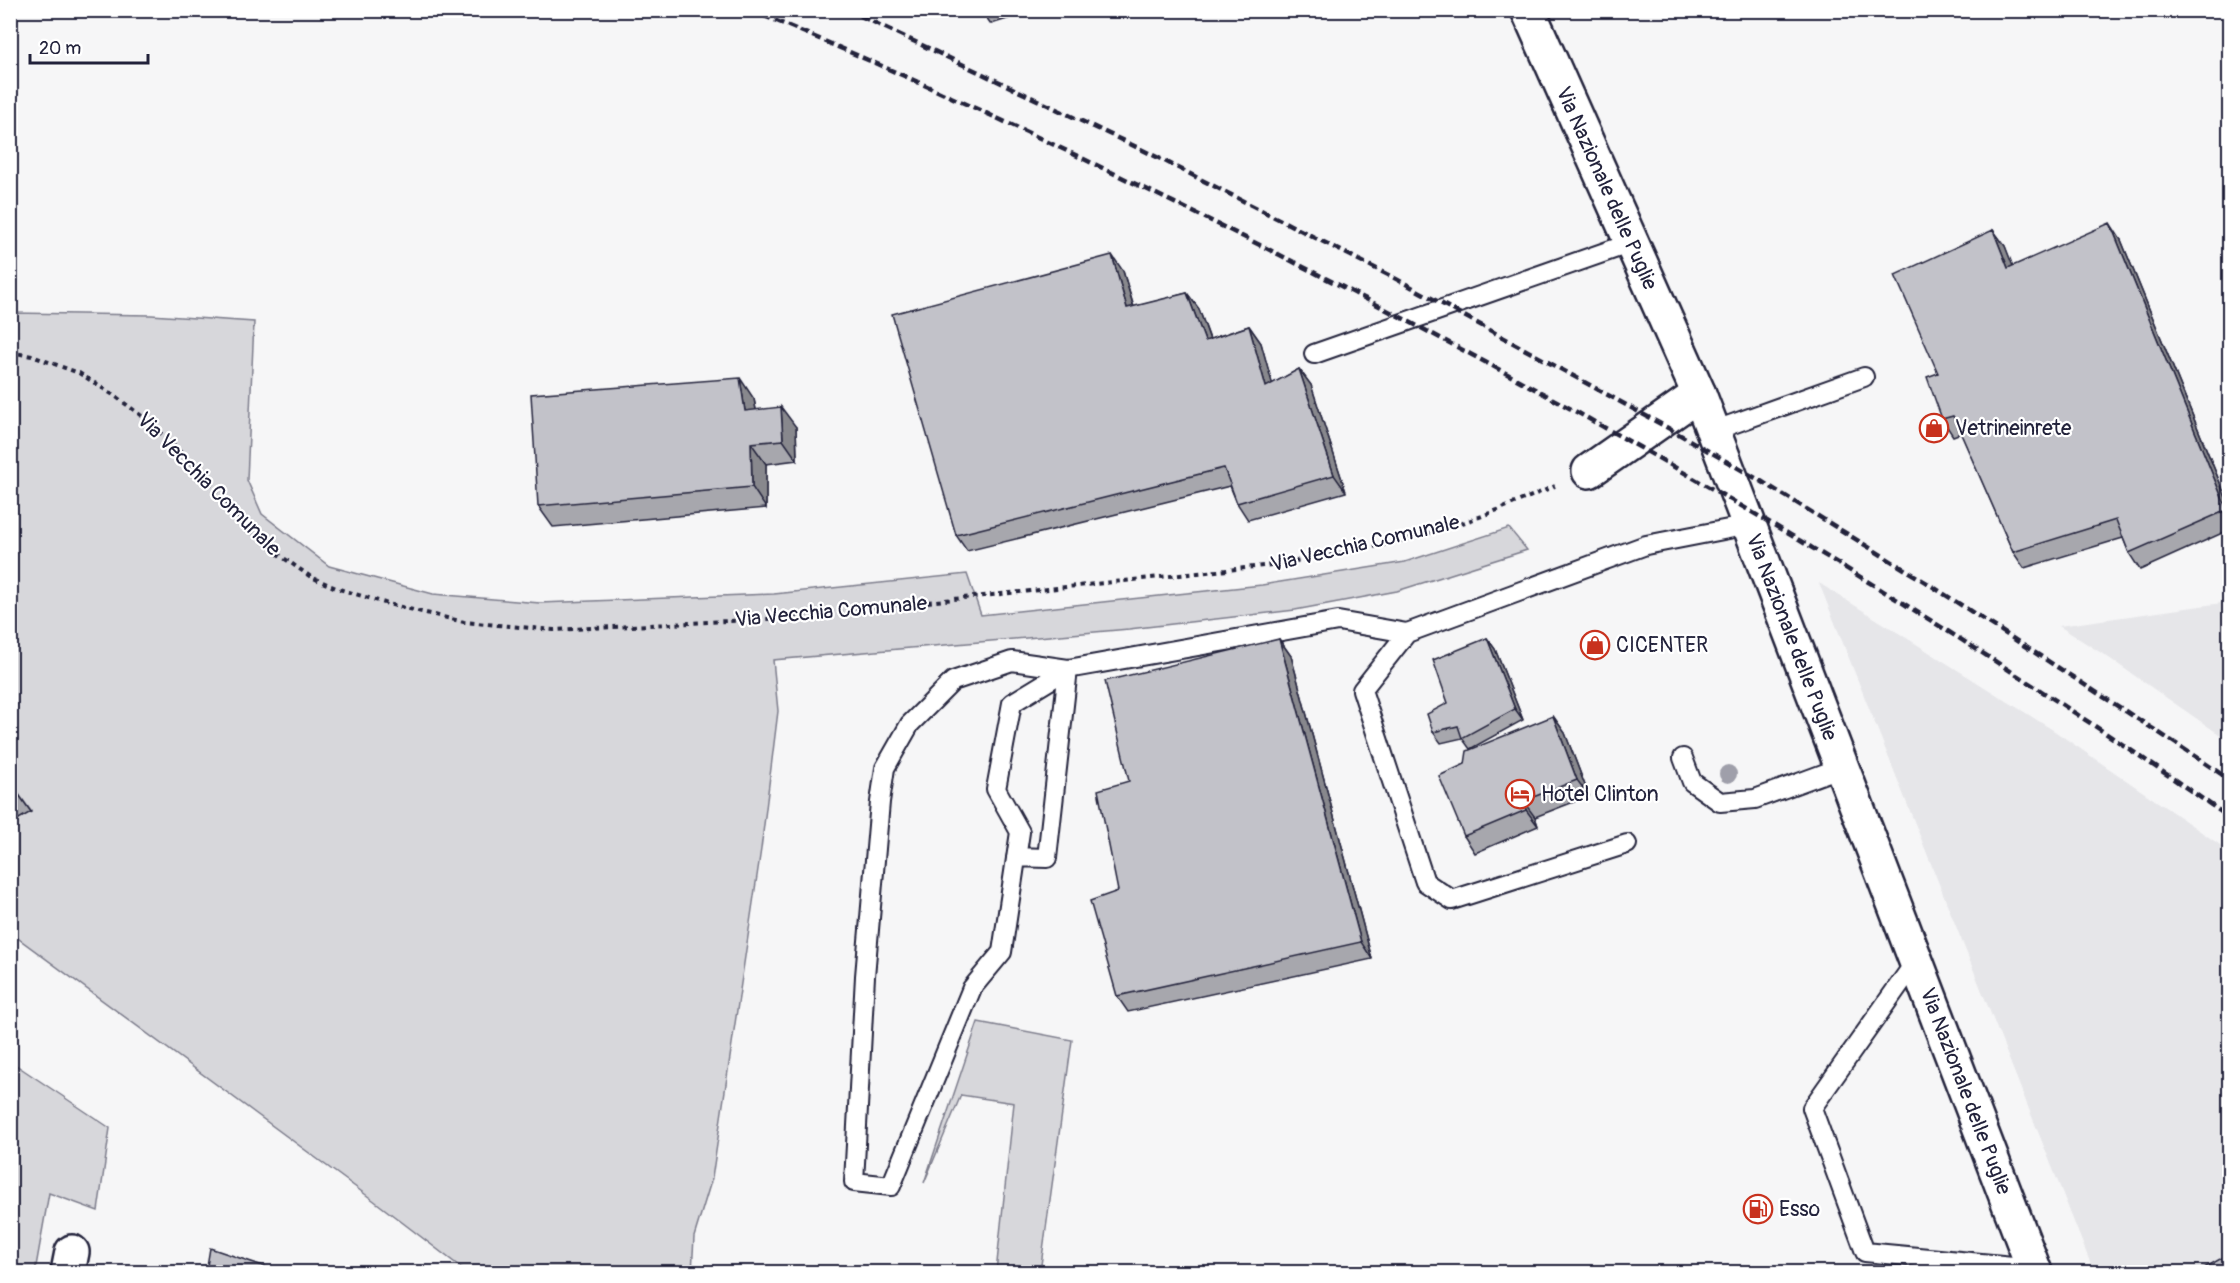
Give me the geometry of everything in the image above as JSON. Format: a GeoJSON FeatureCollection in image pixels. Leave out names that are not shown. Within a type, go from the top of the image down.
{"type":"FeatureCollection","features":[{"type":"Feature","properties":{"kind":"main road","name":"Via Nazionale delle Puglie"},"geometry":{"type":"LineString","coordinates":[[1528,10],[1699,394],[2035,1270]]}},
{"type":"Feature","properties":{"kind":"main road"},"geometry":{"type":"LineString","coordinates":[[1589,471],[1699,394]]}},
{"type":"Feature","properties":{"kind":"lane"},"geometry":{"type":"LineString","coordinates":[[1314,354],[1631,243]]}},
{"type":"Feature","properties":{"kind":"lane"},"geometry":{"type":"LineString","coordinates":[[1713,431],[1864,377]]}},
{"type":"Feature","properties":{"kind":"lane"},"geometry":{"type":"LineString","coordinates":[[1068,669],[1012,703],[996,789],[1020,832],[1002,952],[972,988],[891,1186],[854,1182],[865,976],[885,768],[910,724],[953,681],[1012,661],[1068,669],[1338,621],[1407,633],[1646,545],[1749,525]]}},
{"type":"Feature","properties":{"kind":"lane"},"geometry":{"type":"LineString","coordinates":[[1407,633],[1362,690],[1425,882],[1452,900],[1627,844]]}},
{"type":"Feature","properties":{"kind":"lane"},"geometry":{"type":"LineString","coordinates":[[1016,857],[1047,858],[1068,669]]}},
{"type":"Feature","properties":{"kind":"lane"},"geometry":{"type":"LineString","coordinates":[[1683,758],[1692,782],[1720,802],[1755,799],[1842,767]]}},
{"type":"Feature","properties":{"kind":"lane"},"geometry":{"type":"LineString","coordinates":[[1916,961],[1812,1108],[1865,1252],[2035,1270]]}},
{"type":"Feature","properties":{"kind":"path","name":"Via Vecchia Comunale"},"geometry":{"type":"LineString","coordinates":[[10,352],[32,356],[79,373],[115,396],[147,420],[207,479],[244,525],[278,554],[311,577],[336,588],[388,604],[464,622],[554,630],[767,619],[1316,559],[1441,530],[1504,507],[1589,471]]}},
{"type":"Feature","properties":{"kind":"shaded area"},"geometry":{"type":"Polygon","coordinates":[[[11,313],[151,315],[254,322],[247,480],[262,514],[329,566],[433,594],[540,603],[774,594],[967,574],[981,615],[1262,585],[1405,562],[1509,528],[1527,550],[1397,591],[1295,610],[1129,629],[773,660],[778,711],[761,849],[712,1178],[694,1237],[692,1272],[467,1272],[11,933],[11,824],[31,811],[10,782],[11,313]]]}},
{"type":"Feature","properties":{"kind":"shaded area"},"geometry":{"type":"Polygon","coordinates":[[[1819,583],[2053,730],[2229,851],[2229,1272],[2094,1272],[1819,583]]]}},
{"type":"Feature","properties":{"kind":"shaded area"},"geometry":{"type":"Polygon","coordinates":[[[2229,602],[2229,741],[2059,626],[2229,602]]]}},
{"type":"Feature","properties":{"kind":"shaded area"},"geometry":{"type":"Polygon","coordinates":[[[978,1022],[1072,1040],[1040,1272],[996,1272],[1014,1103],[961,1095],[924,1183],[978,1022]]]}},
{"type":"Feature","properties":{"kind":"shaded area"},"geometry":{"type":"Polygon","coordinates":[[[10,1061],[110,1128],[98,1211],[49,1193],[35,1272],[11,1272],[10,1061]]]}},
{"type":"Feature","properties":{"kind":"building"},"geometry":{"type":"Polygon","coordinates":[[[2110,223],[2227,510],[2129,553],[2116,520],[2013,552],[1953,416],[1942,419],[1927,377],[1938,373],[1895,275],[1993,230],[2008,268],[2110,223]]]}},
{"type":"Feature","properties":{"kind":"building"},"geometry":{"type":"Polygon","coordinates":[[[1112,255],[1127,308],[1187,293],[1205,341],[1249,326],[1266,387],[1299,369],[1334,475],[1237,503],[1224,468],[956,535],[892,314],[1112,255]]]}},
{"type":"Feature","properties":{"kind":"building"},"geometry":{"type":"Polygon","coordinates":[[[740,378],[745,411],[781,407],[783,440],[751,443],[752,487],[538,506],[531,394],[740,378]]]}},
{"type":"Feature","properties":{"kind":"building"},"geometry":{"type":"Polygon","coordinates":[[[1487,638],[1515,709],[1462,738],[1458,726],[1433,732],[1427,714],[1448,703],[1433,660],[1487,638]]]}},
{"type":"Feature","properties":{"kind":"building"},"geometry":{"type":"Polygon","coordinates":[[[1279,639],[1361,942],[1117,996],[1090,901],[1118,891],[1098,790],[1129,781],[1105,681],[1279,639]]]}},
{"type":"Feature","properties":{"kind":"building","name":"Hotel Clinton"},"geometry":{"type":"Polygon","coordinates":[[[1553,716],[1577,780],[1523,801],[1526,810],[1464,836],[1439,776],[1465,764],[1467,751],[1553,716]]]}},
{"type":"Feature","properties":{"kind":"building"},"geometry":{"type":"Polygon","coordinates":[[[10,782],[16,791],[10,794],[10,782]]]}},
{"type":"Feature","properties":{"kind":"building"},"geometry":{"type":"Polygon","coordinates":[[[210,1248],[281,1272],[206,1272],[210,1248]]]}},
{"type":"Feature","properties":{"kind":"building"},"geometry":{"type":"Polygon","coordinates":[[[2229,1254],[2229,1272],[2197,1272],[2229,1254]]]}},
{"type":"Feature","properties":{"kind":"railway"},"geometry":{"type":"LineString","coordinates":[[750,10],[1011,124],[1266,248],[1514,378],[1637,446],[1878,588],[1997,662],[2230,818]]}},
{"type":"Feature","properties":{"kind":"railway"},"geometry":{"type":"LineString","coordinates":[[848,10],[1151,154],[1406,284],[1668,428],[1761,481],[1927,583],[2230,780]]}},
{"type":"Feature","properties":{"kind":"place","name":"Vetrineinrete"},"geometry":{"type":"Point","coordinates":[1934,428]}},
{"type":"Feature","properties":{"kind":"place","name":"CICENTER"},"geometry":{"type":"Point","coordinates":[1595,645]}},
{"type":"Feature","properties":{"kind":"place","name":"Hotel Clinton"},"geometry":{"type":"Point","coordinates":[1520,794]}},
{"type":"Feature","properties":{"kind":"place","name":"Esso"},"geometry":{"type":"Point","coordinates":[1758,1209]}}]}
